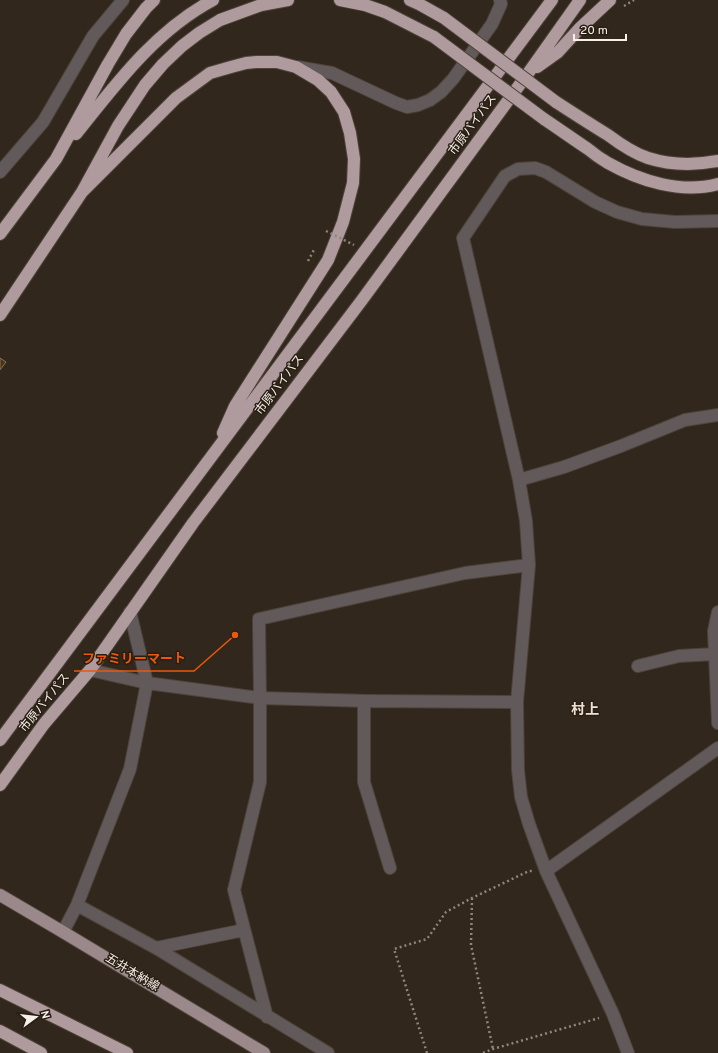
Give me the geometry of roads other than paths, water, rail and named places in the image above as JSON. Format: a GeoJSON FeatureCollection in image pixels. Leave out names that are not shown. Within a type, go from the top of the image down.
{"type":"FeatureCollection","features":[{"type":"Feature","properties":{"kind":"highway"},"geometry":{"type":"LineString","coordinates":[[56,159],[126,34],[154,0]]}},
{"type":"Feature","properties":{"kind":"highway"},"geometry":{"type":"LineString","coordinates":[[0,234],[56,159],[124,74],[178,22],[198,8],[213,0]]}},
{"type":"Feature","properties":{"kind":"highway"},"geometry":{"type":"LineString","coordinates":[[0,315],[82,192],[118,126],[145,85],[168,60],[199,33],[220,20],[261,5],[288,0]]}},
{"type":"Feature","properties":{"kind":"highway"},"geometry":{"type":"LineString","coordinates":[[340,0],[365,5],[385,12],[434,38],[544,120],[608,163],[631,175],[675,187],[694,188],[718,184]]}},
{"type":"Feature","properties":{"kind":"highway"},"geometry":{"type":"LineString","coordinates":[[410,0],[444,18],[556,102],[629,149],[648,158],[666,161],[684,163],[718,161]]}},
{"type":"Feature","properties":{"kind":"highway","name":"市原バイパス"},"geometry":{"type":"LineString","coordinates":[[0,740],[552,0]]}},
{"type":"Feature","properties":{"kind":"highway","name":"市原バイパス"},"geometry":{"type":"LineString","coordinates":[[0,785],[44,724],[90,670],[192,523],[362,300],[580,0]]}},
{"type":"Feature","properties":{"kind":"highway"},"geometry":{"type":"LineString","coordinates":[[529,72],[558,52],[579,29],[610,0]]}},
{"type":"Feature","properties":{"kind":"highway"},"geometry":{"type":"LineString","coordinates":[[82,192],[176,98],[210,73],[246,63],[257,62],[277,62],[296,67],[318,80],[331,92],[344,112],[350,133],[354,159],[353,183],[343,222],[328,260],[235,406],[214,452]]}},
{"type":"Feature","properties":{"kind":"highway"},"geometry":{"type":"LineString","coordinates":[[0,990],[127,1053]]}},
{"type":"Feature","properties":{"kind":"highway"},"geometry":{"type":"LineString","coordinates":[[0,1031],[41,1053]]}},
{"type":"Feature","properties":{"kind":"main road","name":"五井本納線"},"geometry":{"type":"LineString","coordinates":[[0,895],[264,1053]]}},
{"type":"Feature","properties":{"kind":"street"},"geometry":{"type":"LineString","coordinates":[[0,172],[43,122],[93,36],[123,0]]}},
{"type":"Feature","properties":{"kind":"street"},"geometry":{"type":"LineString","coordinates":[[296,67],[332,73],[407,107],[418,105],[430,100],[442,92],[492,24],[501,4],[500,0]]}},
{"type":"Feature","properties":{"kind":"street"},"geometry":{"type":"LineString","coordinates":[[628,1053],[613,1014],[546,871],[520,797],[517,702],[528,565],[526,522],[519,480],[463,238],[505,176],[518,169],[535,168],[546,172],[595,202],[617,212],[642,219],[675,222],[718,221]]}},
{"type":"Feature","properties":{"kind":"street"},"geometry":{"type":"LineString","coordinates":[[519,480],[564,467],[614,449],[685,420],[718,415]]}},
{"type":"Feature","properties":{"kind":"street"},"geometry":{"type":"LineString","coordinates":[[267,1017],[234,890],[260,782],[259,619],[465,573],[528,565]]}},
{"type":"Feature","properties":{"kind":"street"},"geometry":{"type":"LineString","coordinates":[[63,932],[77,905],[130,769],[146,683],[130,612]]}},
{"type":"Feature","properties":{"kind":"street"},"geometry":{"type":"LineString","coordinates":[[718,612],[714,631],[718,723]]}},
{"type":"Feature","properties":{"kind":"street"},"geometry":{"type":"LineString","coordinates":[[638,666],[679,656],[714,654]]}},
{"type":"Feature","properties":{"kind":"street"},"geometry":{"type":"LineString","coordinates":[[90,670],[146,683],[260,698],[364,701],[517,702]]}},
{"type":"Feature","properties":{"kind":"street"},"geometry":{"type":"LineString","coordinates":[[364,701],[364,782],[390,868]]}},
{"type":"Feature","properties":{"kind":"street"},"geometry":{"type":"LineString","coordinates":[[546,871],[718,748]]}},
{"type":"Feature","properties":{"kind":"street"},"geometry":{"type":"LineString","coordinates":[[77,905],[156,948],[328,1053]]}},
{"type":"Feature","properties":{"kind":"street"},"geometry":{"type":"LineString","coordinates":[[156,948],[244,930]]}},
{"type":"Feature","properties":{"kind":"place","name":"ファミリーマート"},"geometry":{"type":"Point","coordinates":[235,635]}},
{"type":"Feature","properties":{"kind":"district","name":"村上"},"geometry":{"type":"Point","coordinates":[585,710]}}]}
